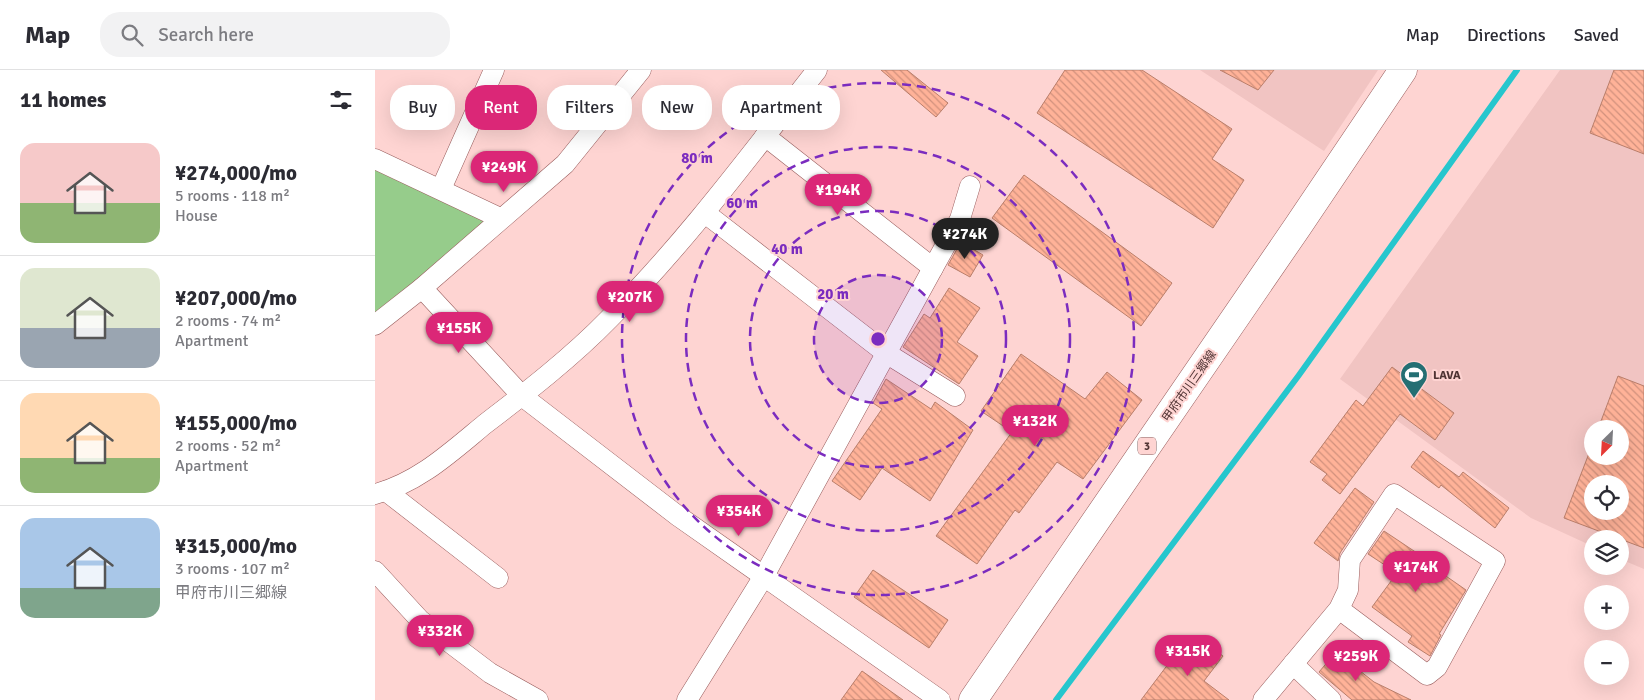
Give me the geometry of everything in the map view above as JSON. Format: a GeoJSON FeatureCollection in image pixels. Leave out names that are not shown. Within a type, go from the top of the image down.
{"type":"FeatureCollection","features":[{"type":"Feature","properties":{"kind":"main road","name":"甲府市川三郷線"},"geometry":{"type":"LineString","coordinates":[[973,700],[1403,70]]}},
{"type":"Feature","properties":{"kind":"street"},"geometry":{"type":"LineString","coordinates":[[441,189],[494,70]]}},
{"type":"Feature","properties":{"kind":"street"},"geometry":{"type":"LineString","coordinates":[[375,325],[422,288],[500,218],[565,164],[641,70]]}},
{"type":"Feature","properties":{"kind":"street"},"geometry":{"type":"LineString","coordinates":[[380,493],[395,489],[424,473],[522,396],[608,321],[705,214],[817,70]]}},
{"type":"Feature","properties":{"kind":"street"},"geometry":{"type":"LineString","coordinates":[[765,136],[933,268]]}},
{"type":"Feature","properties":{"kind":"street"},"geometry":{"type":"LineString","coordinates":[[375,159],[500,218]]}},
{"type":"Feature","properties":{"kind":"street"},"geometry":{"type":"LineString","coordinates":[[687,700],[764,576],[960,219],[969,186]]}},
{"type":"Feature","properties":{"kind":"street"},"geometry":{"type":"LineString","coordinates":[[705,214],[886,353],[955,396]]}},
{"type":"Feature","properties":{"kind":"street"},"geometry":{"type":"LineString","coordinates":[[422,288],[522,396],[678,516],[940,700]]}},
{"type":"Feature","properties":{"kind":"street"},"geometry":{"type":"LineString","coordinates":[[380,493],[498,578]]}},
{"type":"Feature","properties":{"kind":"street"},"geometry":{"type":"LineString","coordinates":[[1263,700],[1339,609],[1348,590],[1350,560],[1394,494],[1495,561],[1437,667],[1427,675],[1339,609]]}},
{"type":"Feature","properties":{"kind":"street"},"geometry":{"type":"LineString","coordinates":[[375,571],[420,620],[490,672],[539,700]]}},
{"type":"Feature","properties":{"kind":"street"},"geometry":{"type":"LineString","coordinates":[[1293,664],[1331,700]]}},
{"type":"Feature","properties":{"kind":"shaded area"},"geometry":{"type":"Polygon","coordinates":[[[1200,70],[1378,70],[1324,151],[1200,70]]]}},
{"type":"Feature","properties":{"kind":"shaded area"},"geometry":{"type":"Polygon","coordinates":[[[1560,70],[1644,70],[1644,569],[1629,563],[1629,530],[1584,530],[1584,542],[1531,518],[1340,379],[1560,70]]]}},
{"type":"Feature","properties":{"kind":"green space"},"geometry":{"type":"Polygon","coordinates":[[[375,159],[500,218],[375,325],[375,159]]]}},
{"type":"Feature","properties":{"kind":"building"},"geometry":{"type":"Polygon","coordinates":[[[881,70],[907,70],[948,103],[936,117],[881,70]]]}},
{"type":"Feature","properties":{"kind":"building"},"geometry":{"type":"Polygon","coordinates":[[[1065,70],[1142,70],[1232,129],[1212,159],[1244,180],[1213,228],[1037,113],[1065,70]]]}},
{"type":"Feature","properties":{"kind":"building"},"geometry":{"type":"Polygon","coordinates":[[[1220,70],[1274,70],[1258,90],[1220,70]]]}},
{"type":"Feature","properties":{"kind":"building"},"geometry":{"type":"Polygon","coordinates":[[[1614,70],[1644,70],[1644,154],[1590,133],[1614,70]]]}},
{"type":"Feature","properties":{"kind":"building"},"geometry":{"type":"Polygon","coordinates":[[[1024,175],[1172,283],[1141,326],[992,218],[1024,175]]]}},
{"type":"Feature","properties":{"kind":"building"},"geometry":{"type":"Polygon","coordinates":[[[961,242],[983,255],[970,277],[948,265],[961,242]]]}},
{"type":"Feature","properties":{"kind":"building"},"geometry":{"type":"Polygon","coordinates":[[[949,288],[980,308],[957,342],[978,356],[959,384],[903,347],[924,314],[930,318],[949,288]]]}},
{"type":"Feature","properties":{"kind":"building"},"geometry":{"type":"Polygon","coordinates":[[[1021,354],[1085,399],[1107,372],[1142,400],[1083,479],[1057,462],[1019,513],[1015,510],[977,564],[936,536],[1012,432],[981,411],[1021,354]]]}},
{"type":"Feature","properties":{"kind":"building"},"geometry":{"type":"Polygon","coordinates":[[[1392,367],[1454,413],[1435,440],[1400,414],[1340,494],[1322,480],[1327,474],[1310,462],[1356,400],[1363,406],[1392,367]]]}},
{"type":"Feature","properties":{"kind":"building"},"geometry":{"type":"Polygon","coordinates":[[[1618,376],[1644,386],[1644,548],[1629,542],[1629,530],[1596,530],[1564,518],[1584,465],[1629,465],[1629,420],[1601,420],[1618,376]]]}},
{"type":"Feature","properties":{"kind":"building"},"geometry":{"type":"Polygon","coordinates":[[[886,379],[931,409],[935,402],[973,430],[930,501],[882,468],[860,500],[832,481],[882,409],[873,403],[886,379]]]}},
{"type":"Feature","properties":{"kind":"building"},"geometry":{"type":"Polygon","coordinates":[[[1423,451],[1459,477],[1463,472],[1509,508],[1495,528],[1441,485],[1439,488],[1411,467],[1423,451]]]}},
{"type":"Feature","properties":{"kind":"building"},"geometry":{"type":"Polygon","coordinates":[[[1355,488],[1374,502],[1340,553],[1338,561],[1314,543],[1355,488]]]}},
{"type":"Feature","properties":{"kind":"building"},"geometry":{"type":"Polygon","coordinates":[[[1384,531],[1420,555],[1422,553],[1446,570],[1443,574],[1466,590],[1439,634],[1441,635],[1430,656],[1408,642],[1412,636],[1372,607],[1397,573],[1368,554],[1384,531]]]}},
{"type":"Feature","properties":{"kind":"building"},"geometry":{"type":"Polygon","coordinates":[[[873,570],[948,620],[929,648],[854,597],[873,570]]]}},
{"type":"Feature","properties":{"kind":"building"},"geometry":{"type":"Polygon","coordinates":[[[1201,640],[1223,656],[1204,681],[1229,700],[1141,700],[1178,651],[1186,660],[1201,640]]]}},
{"type":"Feature","properties":{"kind":"building"},"geometry":{"type":"Polygon","coordinates":[[[1336,652],[1374,682],[1411,700],[1352,700],[1319,672],[1336,652]]]}},
{"type":"Feature","properties":{"kind":"building"},"geometry":{"type":"Polygon","coordinates":[[[862,671],[903,700],[841,700],[862,671]]]}},
{"type":"Feature","properties":{"kind":"waterway"},"geometry":{"type":"LineString","coordinates":[[1056,700],[1299,375],[1517,70]]}},
{"type":"Feature","properties":{"kind":"place","name":"LAVA"},"geometry":{"type":"Point","coordinates":[1414,399]}}]}
